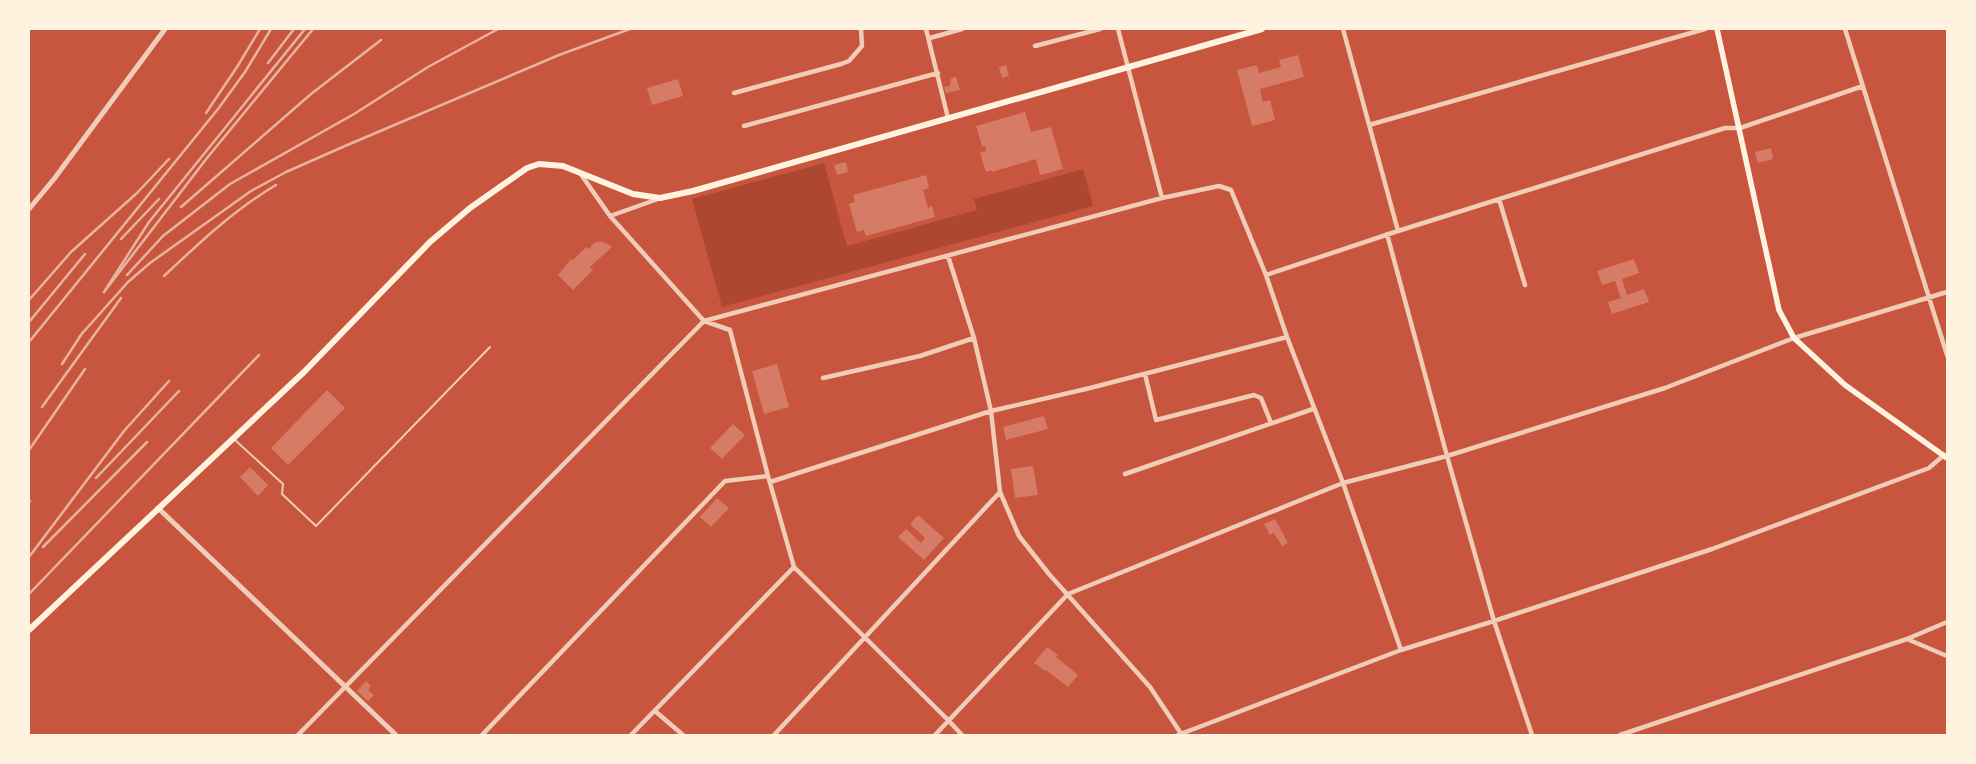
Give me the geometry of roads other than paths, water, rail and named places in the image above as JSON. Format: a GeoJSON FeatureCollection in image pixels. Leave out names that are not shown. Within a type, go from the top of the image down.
{"type":"FeatureCollection","features":[{"type":"Feature","properties":{"kind":"main road"},"geometry":{"type":"LineString","coordinates":[[29,630],[304,372],[430,242],[470,208],[527,168],[540,164],[551,164],[578,171],[634,194],[660,198],[693,191],[1262,29]]}},
{"type":"Feature","properties":{"kind":"main road"},"geometry":{"type":"LineString","coordinates":[[1717,29],[1779,310],[1794,338],[1845,385],[1946,457]]}},
{"type":"Feature","properties":{"kind":"street"},"geometry":{"type":"LineString","coordinates":[[29,209],[54,179],[165,29]]}},
{"type":"Feature","properties":{"kind":"street"},"geometry":{"type":"LineString","coordinates":[[734,93],[849,61],[862,46],[861,29]]}},
{"type":"Feature","properties":{"kind":"street"},"geometry":{"type":"LineString","coordinates":[[926,29],[930,38],[948,118]]}},
{"type":"Feature","properties":{"kind":"street"},"geometry":{"type":"LineString","coordinates":[[930,38],[962,29]]}},
{"type":"Feature","properties":{"kind":"street"},"geometry":{"type":"LineString","coordinates":[[1035,46],[1100,29]]}},
{"type":"Feature","properties":{"kind":"street"},"geometry":{"type":"LineString","coordinates":[[1118,29],[1162,198]]}},
{"type":"Feature","properties":{"kind":"street"},"geometry":{"type":"LineString","coordinates":[[1342,29],[1398,230]]}},
{"type":"Feature","properties":{"kind":"street"},"geometry":{"type":"LineString","coordinates":[[1369,125],[1705,29]]}},
{"type":"Feature","properties":{"kind":"street"},"geometry":{"type":"LineString","coordinates":[[1845,29],[1947,355]]}},
{"type":"Feature","properties":{"kind":"street"},"geometry":{"type":"LineString","coordinates":[[744,126],[938,73]]}},
{"type":"Feature","properties":{"kind":"street"},"geometry":{"type":"LineString","coordinates":[[1266,275],[1398,230],[1725,128],[1740,128],[1864,86]]}},
{"type":"Feature","properties":{"kind":"street"},"geometry":{"type":"LineString","coordinates":[[578,171],[610,216],[704,321],[730,330],[794,567],[962,735]]}},
{"type":"Feature","properties":{"kind":"street"},"geometry":{"type":"LineString","coordinates":[[298,735],[704,321],[1162,198],[1219,186],[1230,190],[1266,275],[1401,650]]}},
{"type":"Feature","properties":{"kind":"street"},"geometry":{"type":"LineString","coordinates":[[610,216],[660,198]]}},
{"type":"Feature","properties":{"kind":"street"},"geometry":{"type":"LineString","coordinates":[[1499,199],[1525,285]]}},
{"type":"Feature","properties":{"kind":"street"},"geometry":{"type":"LineString","coordinates":[[1387,234],[1446,456],[1494,621],[1532,735]]}},
{"type":"Feature","properties":{"kind":"street"},"geometry":{"type":"LineString","coordinates":[[948,256],[974,338],[992,411],[1000,492],[1019,536],[1049,574],[1150,687],[1181,735],[1401,650],[1712,549],[1929,468],[1946,457]]}},
{"type":"Feature","properties":{"kind":"street"},"geometry":{"type":"LineString","coordinates":[[935,735],[1068,594],[1342,483],[1446,456],[1665,388],[1794,338],[1947,292]]}},
{"type":"Feature","properties":{"kind":"street"},"geometry":{"type":"LineString","coordinates":[[770,482],[992,411],[1287,337]]}},
{"type":"Feature","properties":{"kind":"street"},"geometry":{"type":"LineString","coordinates":[[823,378],[920,356],[974,338]]}},
{"type":"Feature","properties":{"kind":"street"},"geometry":{"type":"LineString","coordinates":[[1145,374],[1156,420],[1254,395],[1261,398],[1271,423]]}},
{"type":"Feature","properties":{"kind":"street"},"geometry":{"type":"LineString","coordinates":[[1126,474],[1313,408]]}},
{"type":"Feature","properties":{"kind":"street"},"geometry":{"type":"LineString","coordinates":[[482,735],[725,482],[768,476]]}},
{"type":"Feature","properties":{"kind":"street"},"geometry":{"type":"LineString","coordinates":[[774,735],[1000,492]]}},
{"type":"Feature","properties":{"kind":"street"},"geometry":{"type":"LineString","coordinates":[[158,508],[396,735]]}},
{"type":"Feature","properties":{"kind":"street"},"geometry":{"type":"LineString","coordinates":[[631,735],[794,567]]}},
{"type":"Feature","properties":{"kind":"street"},"geometry":{"type":"LineString","coordinates":[[1620,735],[1907,639],[1947,622]]}},
{"type":"Feature","properties":{"kind":"street"},"geometry":{"type":"LineString","coordinates":[[1907,639],[1947,656]]}},
{"type":"Feature","properties":{"kind":"street"},"geometry":{"type":"LineString","coordinates":[[655,711],[683,735]]}},
{"type":"Feature","properties":{"kind":"lane"},"geometry":{"type":"LineString","coordinates":[[233,438],[283,484],[282,494],[316,526],[490,347]]}},
{"type":"Feature","properties":{"kind":"railway"},"geometry":{"type":"LineString","coordinates":[[206,113],[260,29]]}},
{"type":"Feature","properties":{"kind":"railway"},"geometry":{"type":"LineString","coordinates":[[29,342],[218,109],[245,72],[271,29]]}},
{"type":"Feature","properties":{"kind":"railway"},"geometry":{"type":"LineString","coordinates":[[268,63],[294,29]]}},
{"type":"Feature","properties":{"kind":"railway"},"geometry":{"type":"LineString","coordinates":[[305,29],[149,222],[104,292],[207,158],[313,29]]}},
{"type":"Feature","properties":{"kind":"railway"},"geometry":{"type":"LineString","coordinates":[[127,275],[163,236],[230,184],[354,114],[428,67],[498,29]]}},
{"type":"Feature","properties":{"kind":"railway"},"geometry":{"type":"LineString","coordinates":[[79,337],[128,282],[150,263],[251,191],[286,172],[345,146],[559,55],[630,29]]}},
{"type":"Feature","properties":{"kind":"railway"},"geometry":{"type":"LineString","coordinates":[[181,207],[311,94],[381,40]]}},
{"type":"Feature","properties":{"kind":"railway"},"geometry":{"type":"LineString","coordinates":[[29,300],[71,252],[137,193],[169,159]]}},
{"type":"Feature","properties":{"kind":"railway"},"geometry":{"type":"LineString","coordinates":[[164,276],[231,216],[276,185]]}},
{"type":"Feature","properties":{"kind":"railway"},"geometry":{"type":"LineString","coordinates":[[121,239],[159,199]]}},
{"type":"Feature","properties":{"kind":"railway"},"geometry":{"type":"LineString","coordinates":[[29,322],[85,254]]}},
{"type":"Feature","properties":{"kind":"railway"},"geometry":{"type":"LineString","coordinates":[[42,407],[121,298]]}},
{"type":"Feature","properties":{"kind":"railway"},"geometry":{"type":"LineString","coordinates":[[62,364],[83,332]]}},
{"type":"Feature","properties":{"kind":"railway"},"geometry":{"type":"LineString","coordinates":[[29,594],[259,355]]}},
{"type":"Feature","properties":{"kind":"railway"},"geometry":{"type":"LineString","coordinates":[[29,450],[85,369]]}},
{"type":"Feature","properties":{"kind":"railway"},"geometry":{"type":"LineString","coordinates":[[29,557],[124,431],[169,381]]}},
{"type":"Feature","properties":{"kind":"railway"},"geometry":{"type":"LineString","coordinates":[[96,478],[179,391]]}},
{"type":"Feature","properties":{"kind":"railway"},"geometry":{"type":"LineString","coordinates":[[43,547],[147,442]]}}]}
